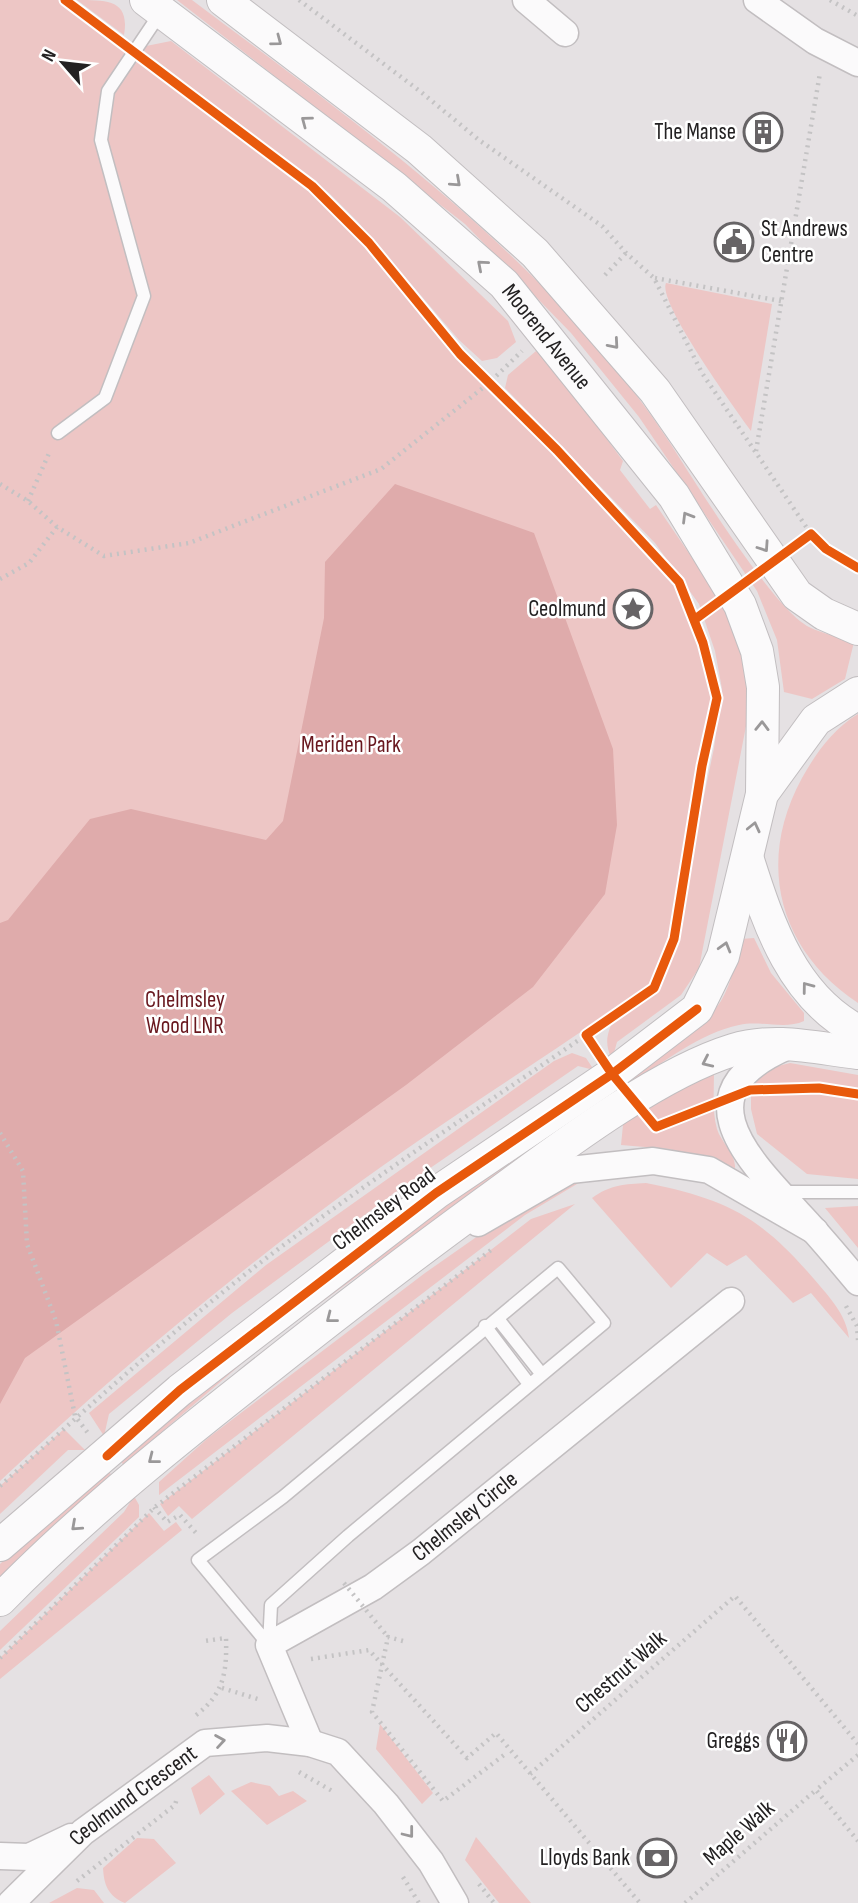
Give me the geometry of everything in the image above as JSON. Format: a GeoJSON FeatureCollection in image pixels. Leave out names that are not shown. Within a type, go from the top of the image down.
{"type":"FeatureCollection","features":[{"type":"Feature","properties":{"kind":"street","name":"Moorend Avenue"},"geometry":{"type":"LineString","coordinates":[[223,0],[419,149],[535,253],[655,391],[797,595],[824,614],[858,629]]}},
{"type":"Feature","properties":{"kind":"street"},"geometry":{"type":"LineString","coordinates":[[526,0],[565,33]]}},
{"type":"Feature","properties":{"kind":"street"},"geometry":{"type":"LineString","coordinates":[[757,0],[824,46],[858,63]]}},
{"type":"Feature","properties":{"kind":"street","name":"Moorend Avenue"},"geometry":{"type":"LineString","coordinates":[[153,6],[394,187],[504,284],[674,496],[740,605],[757,651],[763,687],[762,794]]}},
{"type":"Feature","properties":{"kind":"street"},"geometry":{"type":"LineString","coordinates":[[762,794],[816,720],[858,693]]}},
{"type":"Feature","properties":{"kind":"street","name":"Chelmsley Road"},"geometry":{"type":"LineString","coordinates":[[0,1545],[180,1390],[436,1193],[612,1074],[676,1028],[697,1009],[723,956],[762,794]]}},
{"type":"Feature","properties":{"kind":"street"},"geometry":{"type":"LineString","coordinates":[[748,860],[771,932],[788,961],[819,1003],[842,1023],[858,1031]]}},
{"type":"Feature","properties":{"kind":"street"},"geometry":{"type":"LineString","coordinates":[[0,1600],[126,1480],[385,1275],[551,1154],[675,1077],[730,1051],[761,1043],[796,1043],[858,1053]]}},
{"type":"Feature","properties":{"kind":"street"},"geometry":{"type":"LineString","coordinates":[[796,1043],[761,1058],[743,1074],[731,1095],[730,1119],[749,1159],[858,1282]]}},
{"type":"Feature","properties":{"kind":"street"},"geometry":{"type":"LineString","coordinates":[[385,1275],[570,1170],[653,1161],[709,1170],[815,1231]]}},
{"type":"Feature","properties":{"kind":"street","name":"Chelmsley Circle"},"geometry":{"type":"LineString","coordinates":[[269,1645],[373,1587],[421,1552],[731,1301]]}},
{"type":"Feature","properties":{"kind":"street"},"geometry":{"type":"LineString","coordinates":[[269,1645],[310,1743]]}},
{"type":"Feature","properties":{"kind":"street","name":"Ceolmund Crescent"},"geometry":{"type":"LineString","coordinates":[[11,1903],[83,1832],[205,1743],[267,1738],[310,1743],[338,1752],[386,1804],[432,1862],[455,1903]]}},
{"type":"Feature","properties":{"kind":"street"},"geometry":{"type":"LineString","coordinates":[[0,1856],[29,1857],[83,1832]]}},
{"type":"Feature","properties":{"kind":"lane"},"geometry":{"type":"LineString","coordinates":[[58,433],[105,398],[144,296],[101,140],[108,92],[153,6]]}},
{"type":"Feature","properties":{"kind":"lane"},"geometry":{"type":"LineString","coordinates":[[779,1192],[858,1192]]}},
{"type":"Feature","properties":{"kind":"lane"},"geometry":{"type":"LineString","coordinates":[[269,1645],[271,1605],[369,1518],[604,1323],[558,1268],[498,1318],[485,1328],[302,1476],[314,1488],[304,1472],[552,1267],[597,1322],[541,1370]]}},
{"type":"Feature","properties":{"kind":"lane"},"geometry":{"type":"LineString","coordinates":[[340,1520],[347,1528],[601,1323],[555,1268],[498,1318]]}},
{"type":"Feature","properties":{"kind":"lane"},"geometry":{"type":"LineString","coordinates":[[498,1318],[541,1370]]}},
{"type":"Feature","properties":{"kind":"lane"},"geometry":{"type":"LineString","coordinates":[[269,1645],[198,1560],[283,1497],[485,1328]]}},
{"type":"Feature","properties":{"kind":"lane"},"geometry":{"type":"LineString","coordinates":[[485,1328],[525,1382]]}},
{"type":"Feature","properties":{"kind":"path"},"geometry":{"type":"LineString","coordinates":[[299,0],[421,92],[479,140],[602,226],[625,253],[654,278],[702,373],[811,534],[820,543]]}},
{"type":"Feature","properties":{"kind":"path"},"geometry":{"type":"LineString","coordinates":[[830,0],[858,16]]}},
{"type":"Feature","properties":{"kind":"path"},"geometry":{"type":"LineString","coordinates":[[756,452],[824,46]]}},
{"type":"Feature","properties":{"kind":"path"},"geometry":{"type":"LineString","coordinates":[[605,275],[625,253]]}},
{"type":"Feature","properties":{"kind":"path"},"geometry":{"type":"LineString","coordinates":[[654,278],[781,302]]}},
{"type":"Feature","properties":{"kind":"path"},"geometry":{"type":"LineString","coordinates":[[0,484],[28,501],[57,527],[104,556],[189,543],[381,469],[493,386],[528,346]]}},
{"type":"Feature","properties":{"kind":"path"},"geometry":{"type":"LineString","coordinates":[[480,373],[493,386]]}},
{"type":"Feature","properties":{"kind":"path"},"geometry":{"type":"LineString","coordinates":[[28,501],[58,433]]}},
{"type":"Feature","properties":{"kind":"path"},"geometry":{"type":"LineString","coordinates":[[0,579],[29,564],[57,527]]}},
{"type":"Feature","properties":{"kind":"path"},"geometry":{"type":"LineString","coordinates":[[774,561],[811,534]]}},
{"type":"Feature","properties":{"kind":"path"},"geometry":{"type":"LineString","coordinates":[[0,1486],[75,1416],[252,1269],[392,1168],[586,1035]]}},
{"type":"Feature","properties":{"kind":"path"},"geometry":{"type":"LineString","coordinates":[[0,1133],[23,1171],[27,1244],[56,1321],[75,1416],[107,1455]]}},
{"type":"Feature","properties":{"kind":"path"},"geometry":{"type":"LineString","coordinates":[[0,1658],[155,1507],[499,1244]]}},
{"type":"Feature","properties":{"kind":"path"},"geometry":{"type":"LineString","coordinates":[[344,1583],[388,1637],[403,1641]]}},
{"type":"Feature","properties":{"kind":"path"},"geometry":{"type":"LineString","coordinates":[[388,1637],[372,1712],[443,1801],[504,1755]]}},
{"type":"Feature","properties":{"kind":"path"},"geometry":{"type":"LineString","coordinates":[[187,1721],[210,1704],[222,1688],[226,1638],[205,1641]]}},
{"type":"Feature","properties":{"kind":"path"},"geometry":{"type":"LineString","coordinates":[[311,1659],[369,1650],[467,1758],[496,1732],[640,1903]]}},
{"type":"Feature","properties":{"kind":"path"},"geometry":{"type":"LineString","coordinates":[[222,1688],[269,1702]]}},
{"type":"Feature","properties":{"kind":"path"},"geometry":{"type":"LineString","coordinates":[[291,1768],[313,1778],[343,1798]]}},
{"type":"Feature","properties":{"kind":"path"},"geometry":{"type":"LineString","coordinates":[[816,1790],[858,1841]]}},
{"type":"Feature","properties":{"kind":"path"},"geometry":{"type":"LineString","coordinates":[[70,1886],[175,1805],[180,1791]]}},
{"type":"Feature","properties":{"kind":"path"},"geometry":{"type":"LineString","coordinates":[[401,1872],[419,1903]]}},
{"type":"Feature","properties":{"kind":"green space","name":"Meriden Park"},"geometry":{"type":"Polygon","coordinates":[[[0,0],[65,0],[312,186],[369,243],[460,354],[557,450],[679,582],[703,643],[717,698],[702,766],[679,916],[714,748],[722,689],[715,651],[699,604],[655,543],[505,388],[508,375],[536,351],[550,362],[623,461],[620,470],[650,509],[656,505],[712,587],[738,632],[746,671],[748,716],[699,968],[681,995],[617,1042],[612,1060],[608,1037],[616,1013],[607,1014],[377,1170],[255,1261],[168,1332],[0,1481],[0,0]]]}},
{"type":"Feature","properties":{"kind":"green space"},"geometry":{"type":"Polygon","coordinates":[[[77,0],[114,4],[124,15],[124,35],[77,0]]]}},
{"type":"Feature","properties":{"kind":"green space"},"geometry":{"type":"Polygon","coordinates":[[[177,0],[192,0],[387,149],[511,256],[569,314],[622,376],[670,443],[735,543],[776,596],[794,616],[809,627],[854,642],[845,679],[812,699],[784,692],[777,640],[757,591],[639,417],[571,333],[465,224],[177,0]]]}},
{"type":"Feature","properties":{"kind":"green space"},"geometry":{"type":"Polygon","coordinates":[[[171,41],[400,217],[508,321],[516,342],[497,358],[482,361],[459,340],[358,222],[329,193],[143,50],[146,46],[171,41]]]}},
{"type":"Feature","properties":{"kind":"green space"},"geometry":{"type":"Polygon","coordinates":[[[666,283],[772,304],[751,431],[685,333],[666,294],[666,283]]]}},
{"type":"Feature","properties":{"kind":"green space","name":"Chelmsley Wood LNR"},"geometry":{"type":"Polygon","coordinates":[[[395,484],[534,533],[613,749],[617,825],[605,894],[533,987],[406,1085],[25,1358],[0,1404],[0,923],[8,920],[90,819],[131,809],[266,840],[283,821],[324,618],[325,562],[395,484]]]}},
{"type":"Feature","properties":{"kind":"green space"},"geometry":{"type":"Polygon","coordinates":[[[858,714],[858,1003],[831,982],[809,957],[793,931],[783,902],[778,872],[780,841],[788,810],[802,778],[826,742],[858,714]]]}},
{"type":"Feature","properties":{"kind":"green space"},"geometry":{"type":"Polygon","coordinates":[[[754,938],[771,973],[804,1013],[804,1021],[789,1025],[739,1025],[710,1034],[632,1082],[627,1076],[690,1032],[713,1011],[728,986],[741,939],[754,938]]]}},
{"type":"Feature","properties":{"kind":"green space"},"geometry":{"type":"Polygon","coordinates":[[[572,1053],[586,1058],[594,1070],[578,1066],[397,1191],[232,1313],[109,1414],[104,1436],[89,1413],[266,1265],[554,1061],[572,1053]]]}},
{"type":"Feature","properties":{"kind":"green space"},"geometry":{"type":"Polygon","coordinates":[[[790,1063],[858,1075],[858,1179],[807,1174],[757,1134],[751,1109],[751,1083],[770,1068],[790,1063]]]}},
{"type":"Feature","properties":{"kind":"green space"},"geometry":{"type":"Polygon","coordinates":[[[714,1074],[715,1122],[733,1158],[735,1168],[669,1149],[621,1145],[624,1115],[714,1074]]]}},
{"type":"Feature","properties":{"kind":"green space"},"geometry":{"type":"Polygon","coordinates":[[[608,1087],[613,1096],[469,1195],[267,1342],[123,1465],[119,1454],[264,1333],[608,1087]]]}},
{"type":"Feature","properties":{"kind":"green space"},"geometry":{"type":"Polygon","coordinates":[[[582,1181],[525,1215],[159,1495],[159,1482],[208,1438],[425,1273],[512,1212],[557,1185],[582,1181]]]}},
{"type":"Feature","properties":{"kind":"green space"},"geometry":{"type":"Polygon","coordinates":[[[646,1183],[721,1204],[759,1226],[795,1258],[831,1300],[845,1321],[849,1338],[811,1293],[793,1303],[746,1255],[727,1266],[707,1253],[671,1288],[592,1198],[618,1186],[646,1183]]]}},
{"type":"Feature","properties":{"kind":"green space"},"geometry":{"type":"Polygon","coordinates":[[[575,1204],[192,1519],[179,1506],[168,1516],[160,1504],[531,1219],[575,1204]]]}},
{"type":"Feature","properties":{"kind":"green space"},"geometry":{"type":"Polygon","coordinates":[[[858,1206],[858,1248],[825,1208],[858,1206]]]}},
{"type":"Feature","properties":{"kind":"green space"},"geometry":{"type":"Polygon","coordinates":[[[64,1429],[85,1450],[68,1450],[0,1514],[0,1486],[64,1429]]]}},
{"type":"Feature","properties":{"kind":"green space"},"geometry":{"type":"Polygon","coordinates":[[[103,1468],[111,1474],[0,1577],[0,1564],[103,1468]]]}},
{"type":"Feature","properties":{"kind":"green space"},"geometry":{"type":"Polygon","coordinates":[[[134,1496],[139,1505],[139,1517],[0,1650],[0,1631],[124,1512],[134,1496]]]}},
{"type":"Feature","properties":{"kind":"green space"},"geometry":{"type":"Polygon","coordinates":[[[149,1513],[164,1531],[176,1522],[182,1530],[0,1679],[0,1658],[149,1513]]]}},
{"type":"Feature","properties":{"kind":"green space"},"geometry":{"type":"Polygon","coordinates":[[[380,1724],[433,1793],[422,1804],[376,1749],[380,1724]]]}},
{"type":"Feature","properties":{"kind":"green space"},"geometry":{"type":"Polygon","coordinates":[[[209,1775],[225,1794],[200,1815],[191,1788],[209,1775]]]}},
{"type":"Feature","properties":{"kind":"green space"},"geometry":{"type":"Polygon","coordinates":[[[251,1782],[270,1786],[279,1796],[293,1791],[307,1801],[267,1825],[231,1791],[251,1782]]]}},
{"type":"Feature","properties":{"kind":"green space"},"geometry":{"type":"Polygon","coordinates":[[[476,1837],[531,1903],[499,1903],[465,1860],[476,1837]]]}},
{"type":"Feature","properties":{"kind":"green space"},"geometry":{"type":"Polygon","coordinates":[[[137,1838],[154,1839],[176,1863],[125,1903],[108,1889],[103,1868],[137,1838]]]}},
{"type":"Feature","properties":{"kind":"green space"},"geometry":{"type":"Polygon","coordinates":[[[77,1888],[94,1890],[104,1903],[49,1903],[77,1888]]]}},
{"type":"Feature","properties":{"kind":"cycle path"},"geometry":{"type":"LineString","coordinates":[[65,0],[312,186],[369,243],[460,354],[557,450],[679,582],[703,643],[717,698],[702,766],[674,939],[654,988],[586,1035],[612,1074],[656,1127],[750,1090],[819,1088],[858,1094]]}},
{"type":"Feature","properties":{"kind":"cycle path"},"geometry":{"type":"LineString","coordinates":[[694,620],[811,534],[826,549],[858,568]]}},
{"type":"Feature","properties":{"kind":"cycle path"},"geometry":{"type":"LineString","coordinates":[[107,1456],[180,1390],[436,1193],[612,1074],[697,1009]]}},
{"type":"Feature","properties":{"kind":"place","name":"The Manse"},"geometry":{"type":"Point","coordinates":[763,132]}},
{"type":"Feature","properties":{"kind":"place","name":"St Andrews Centre"},"geometry":{"type":"Point","coordinates":[734,242]}},
{"type":"Feature","properties":{"kind":"place","name":"Ceolmund"},"geometry":{"type":"Point","coordinates":[633,609]}},
{"type":"Feature","properties":{"kind":"place","name":"Greggs"},"geometry":{"type":"Point","coordinates":[787,1741]}},
{"type":"Feature","properties":{"kind":"place","name":"Lloyds Bank"},"geometry":{"type":"Point","coordinates":[657,1858]}}]}
